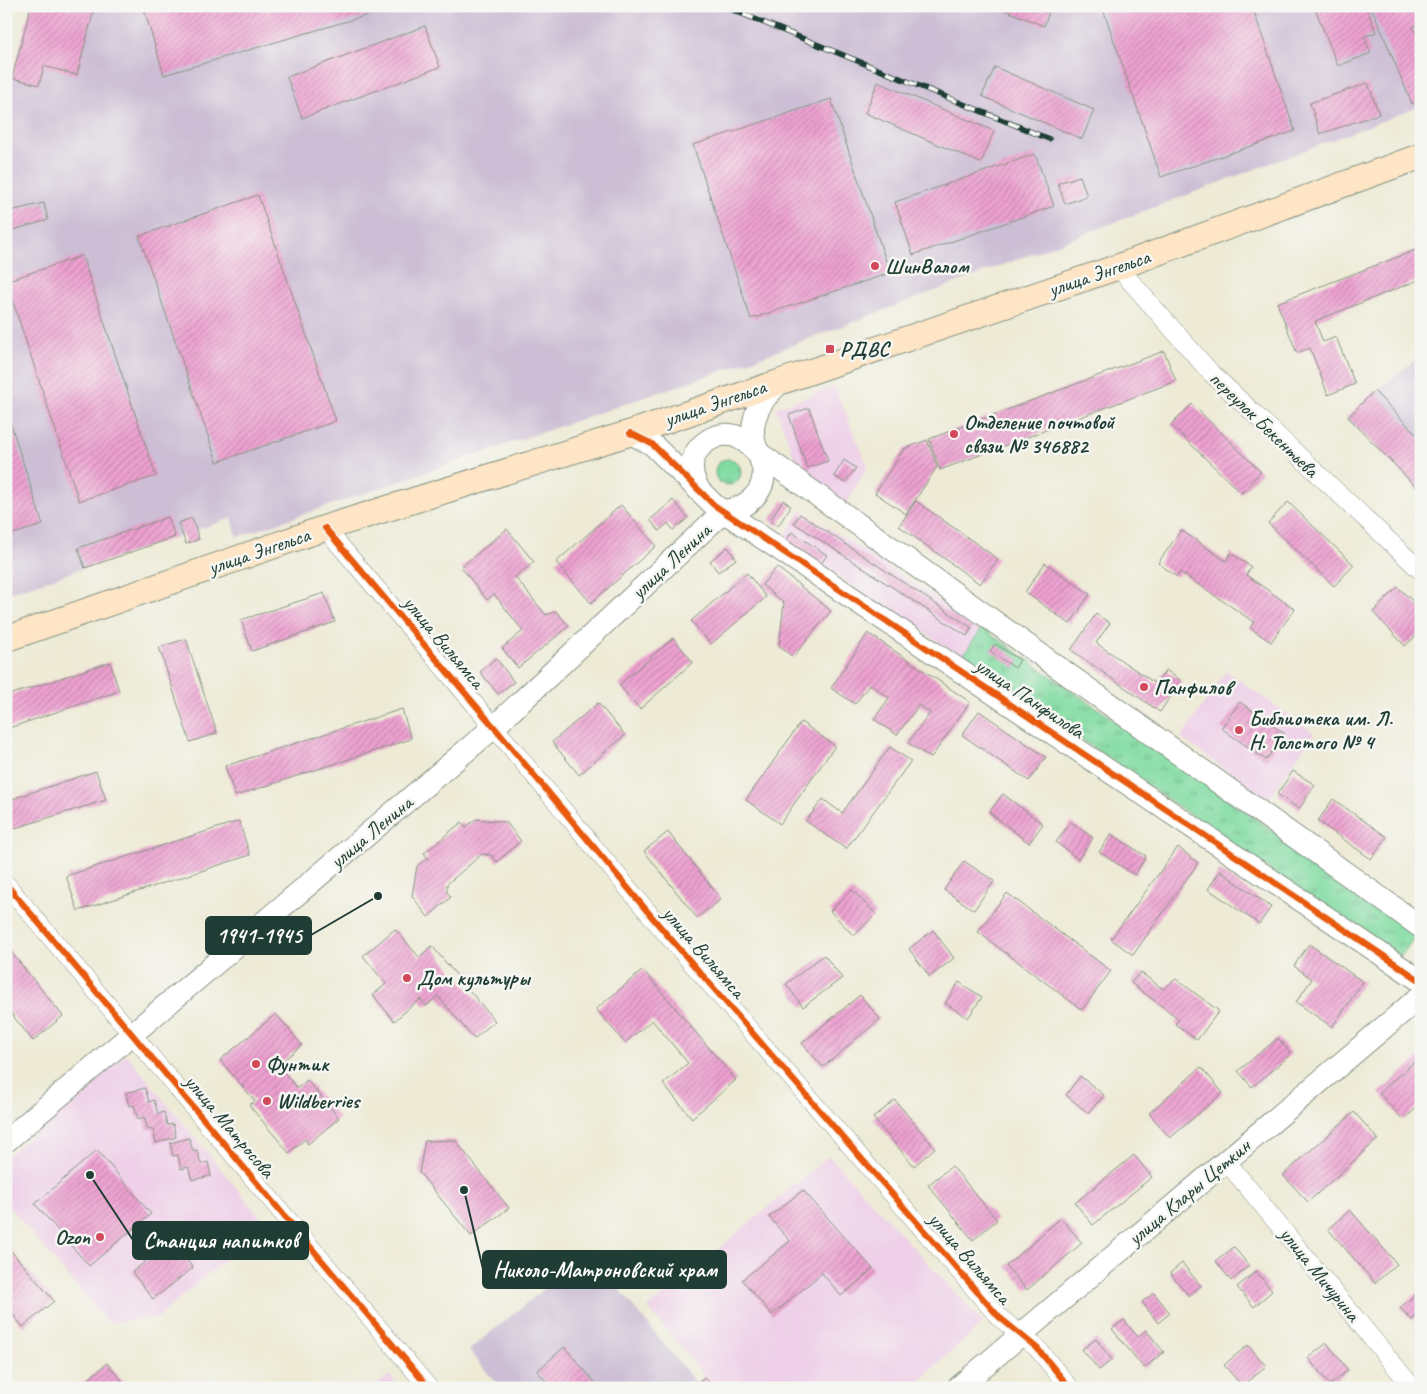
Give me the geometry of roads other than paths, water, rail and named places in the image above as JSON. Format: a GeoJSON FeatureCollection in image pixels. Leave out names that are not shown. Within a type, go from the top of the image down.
{"type":"FeatureCollection","features":[{"type":"Feature","properties":{"kind":"main road","name":"улица Энгельса"},"geometry":{"type":"LineString","coordinates":[[6,639],[325,528],[630,433],[1118,267],[1421,156]]}},
{"type":"Feature","properties":{"kind":"street","name":"переулок Бекентьева"},"geometry":{"type":"LineString","coordinates":[[1118,267],[1211,373],[1421,571]]}},
{"type":"Feature","properties":{"kind":"street"},"geometry":{"type":"LineString","coordinates":[[752,447],[757,411],[763,399],[785,379]]}},
{"type":"Feature","properties":{"kind":"street","name":"улица Панфилова"},"geometry":{"type":"LineString","coordinates":[[700,409],[717,415],[728,423],[752,447],[1421,927]]}},
{"type":"Feature","properties":{"kind":"street","name":"улица Панфилова"},"geometry":{"type":"LineString","coordinates":[[630,433],[652,444],[701,494],[724,511],[1421,981]]}},
{"type":"Feature","properties":{"kind":"street"},"geometry":{"type":"LineString","coordinates":[[701,494],[694,481],[692,467],[694,455],[702,446],[711,438],[723,434],[735,436],[752,447],[763,467],[764,480],[760,490],[752,500],[741,507],[724,511]]}},
{"type":"Feature","properties":{"kind":"street","name":"улица Ленина"},"geometry":{"type":"LineString","coordinates":[[6,1141],[494,727],[724,511]]}},
{"type":"Feature","properties":{"kind":"street","name":"улица Вильямса"},"geometry":{"type":"LineString","coordinates":[[325,528],[663,930],[999,1317],[1037,1348],[1070,1388]]}},
{"type":"Feature","properties":{"kind":"street","name":"улица Матросова"},"geometry":{"type":"LineString","coordinates":[[6,884],[429,1388]]}},
{"type":"Feature","properties":{"kind":"street","name":"улица Клары Цеткин"},"geometry":{"type":"LineString","coordinates":[[958,1388],[1421,996]]}},
{"type":"Feature","properties":{"kind":"street","name":"улица Мичурина"},"geometry":{"type":"LineString","coordinates":[[1226,1160],[1413,1388]]}},
{"type":"Feature","properties":{"kind":"railway"},"geometry":{"type":"LineString","coordinates":[[723,6],[1049,139]]}},
{"type":"Feature","properties":{"kind":"place","name":"ШинВалом"},"geometry":{"type":"Point","coordinates":[875,266]}},
{"type":"Feature","properties":{"kind":"place","name":"РДВС"},"geometry":{"type":"Point","coordinates":[830,349]}},
{"type":"Feature","properties":{"kind":"place","name":"Отделение почтовой связи № 346882"},"geometry":{"type":"Point","coordinates":[954,434]}},
{"type":"Feature","properties":{"kind":"place","name":"Панфилов"},"geometry":{"type":"Point","coordinates":[1144,687]}},
{"type":"Feature","properties":{"kind":"place","name":"Библиотека им. Л. Н. Толстого № 4"},"geometry":{"type":"Point","coordinates":[1239,730]}},
{"type":"Feature","properties":{"kind":"place","name":"1941-1945"},"geometry":{"type":"Point","coordinates":[378,896]}},
{"type":"Feature","properties":{"kind":"place","name":"Дом культуры"},"geometry":{"type":"Point","coordinates":[407,978]}},
{"type":"Feature","properties":{"kind":"place","name":"Фунтик"},"geometry":{"type":"Point","coordinates":[256,1064]}},
{"type":"Feature","properties":{"kind":"place","name":"Wildberries"},"geometry":{"type":"Point","coordinates":[267,1101]}},
{"type":"Feature","properties":{"kind":"place","name":"Станция напитков"},"geometry":{"type":"Point","coordinates":[90,1175]}},
{"type":"Feature","properties":{"kind":"place","name":"Николо-Матроновский храм"},"geometry":{"type":"Point","coordinates":[464,1190]}},
{"type":"Feature","properties":{"kind":"place","name":"Ozon"},"geometry":{"type":"Point","coordinates":[100,1237]}}]}
